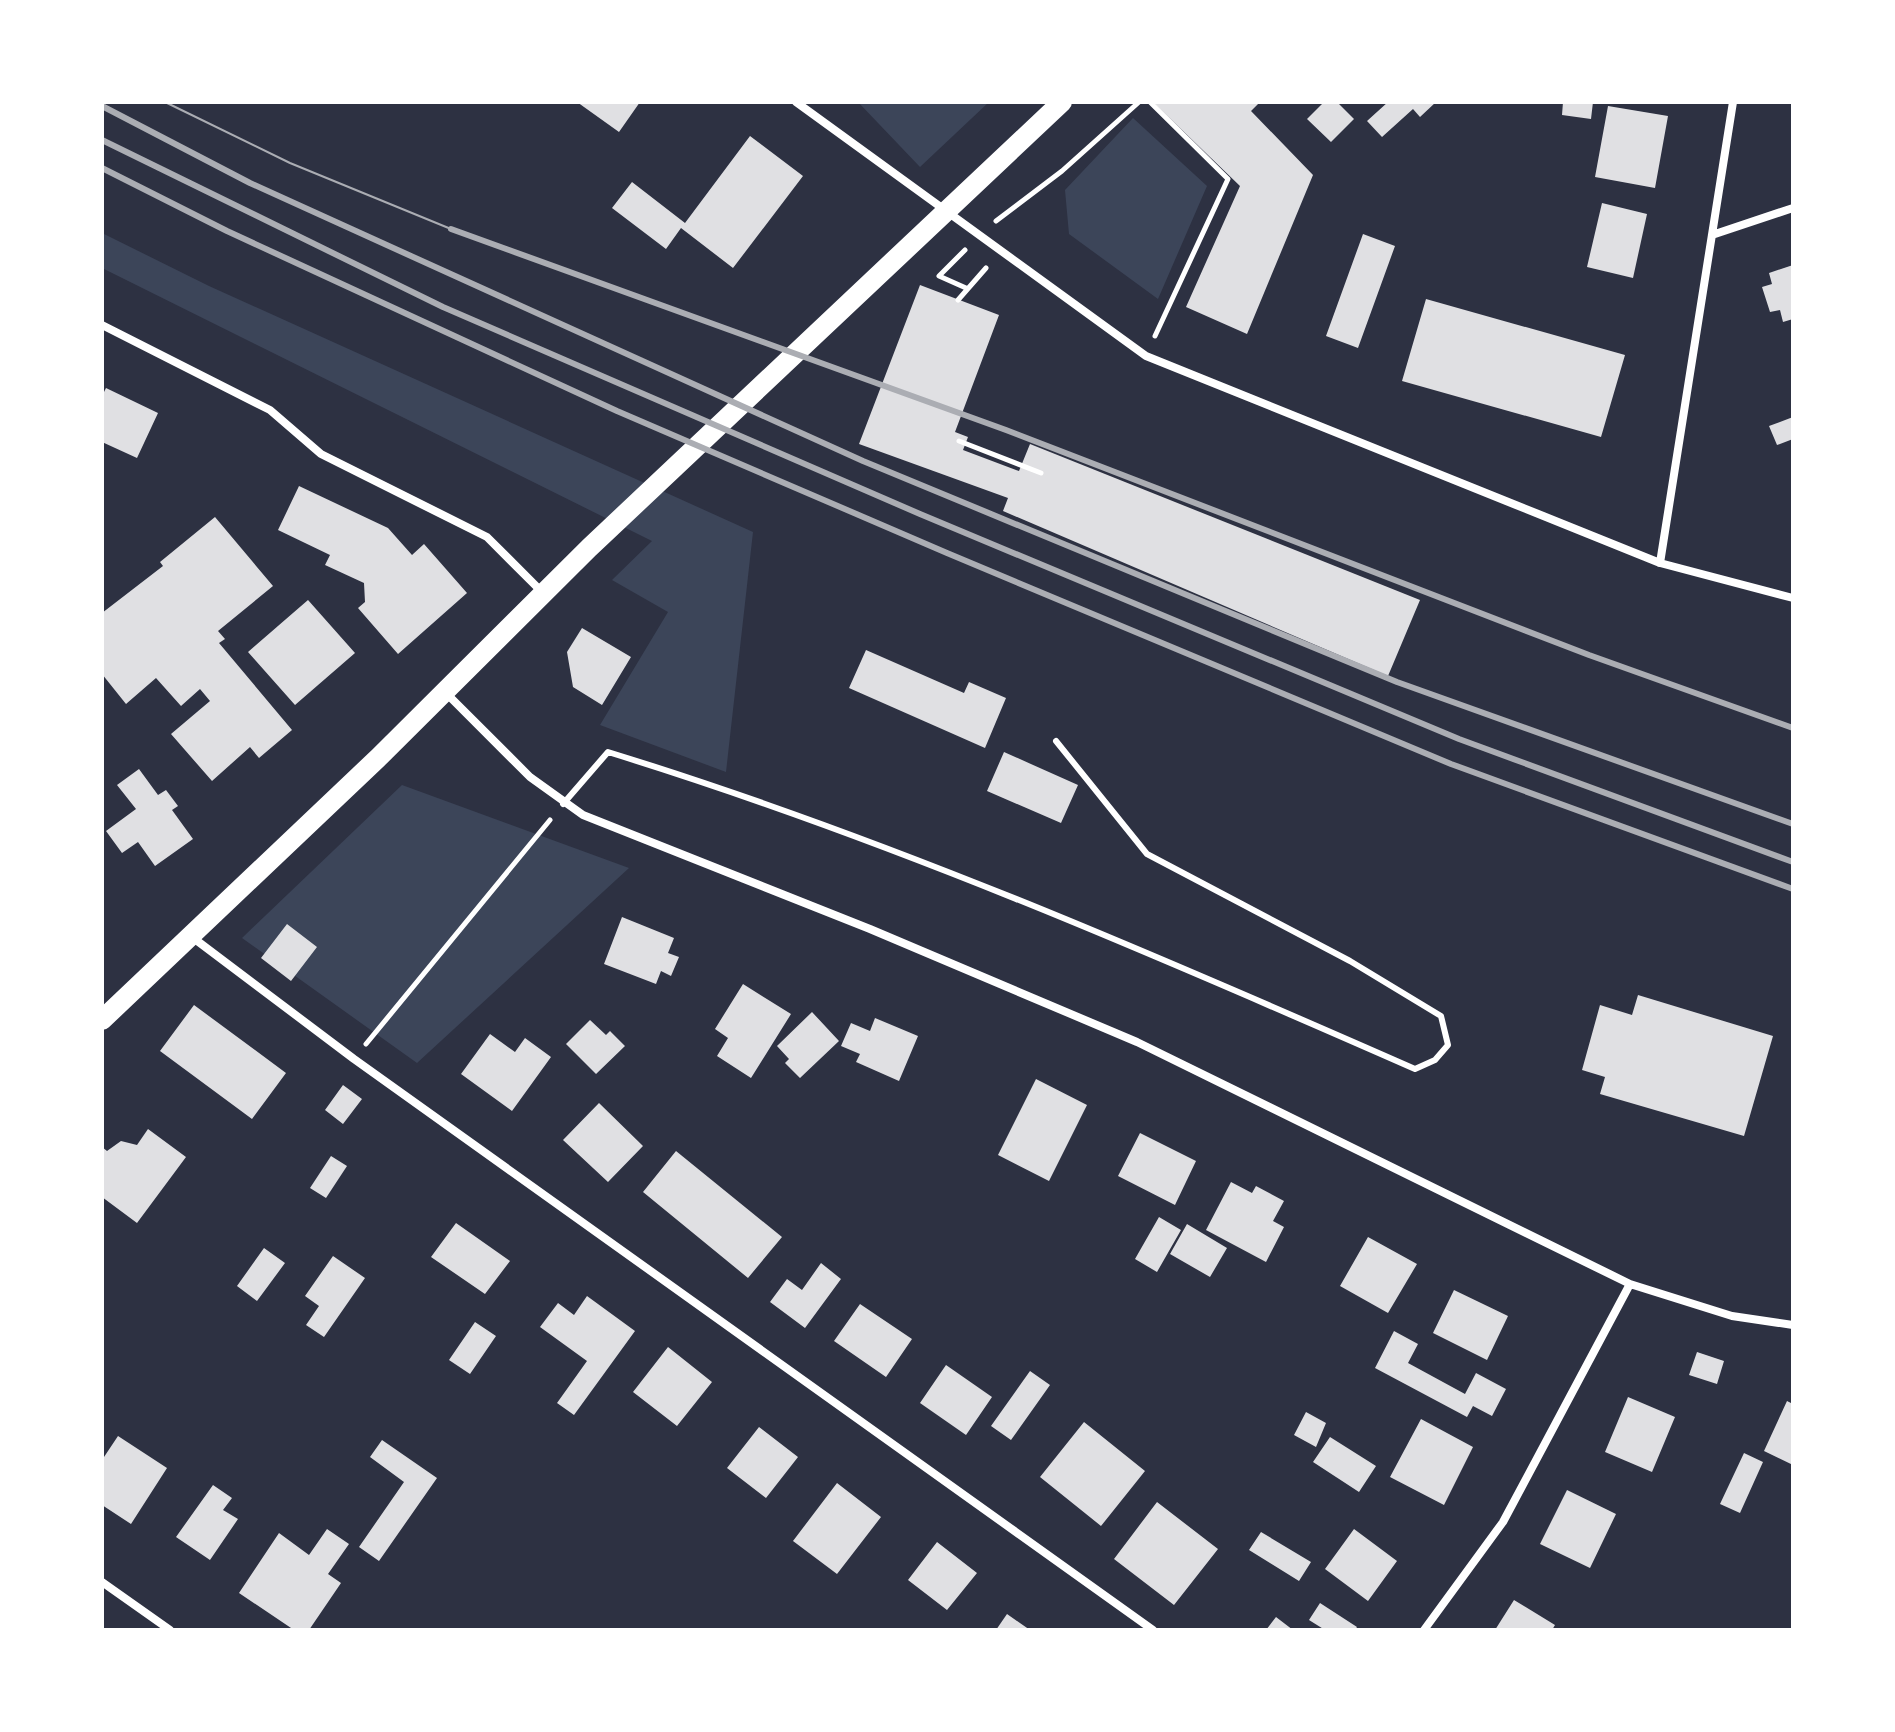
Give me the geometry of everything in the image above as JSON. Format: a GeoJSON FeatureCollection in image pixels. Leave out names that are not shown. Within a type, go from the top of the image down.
{"type":"FeatureCollection","features":[{"type":"Feature","properties":{"kind":"main road"},"geometry":{"type":"LineString","coordinates":[[102,1020],[445,692],[616,523],[947,214],[1062,102]]}},
{"type":"Feature","properties":{"kind":"street"},"geometry":{"type":"LineString","coordinates":[[796,102],[1001,254],[1146,356],[1660,563],[1793,598]]}},
{"type":"Feature","properties":{"kind":"street"},"geometry":{"type":"LineString","coordinates":[[1660,563],[1733,102]]}},
{"type":"Feature","properties":{"kind":"street"},"geometry":{"type":"LineString","coordinates":[[1712,235],[1793,208]]}},
{"type":"Feature","properties":{"kind":"street"},"geometry":{"type":"LineString","coordinates":[[102,325],[270,410],[321,454],[487,537],[544,593]]}},
{"type":"Feature","properties":{"kind":"street"},"geometry":{"type":"LineString","coordinates":[[445,692],[530,777],[563,804],[604,824],[870,929],[1137,1042],[1630,1284],[1732,1316],[1793,1325]]}},
{"type":"Feature","properties":{"kind":"street"},"geometry":{"type":"LineString","coordinates":[[191,936],[354,1059],[1153,1630]]}},
{"type":"Feature","properties":{"kind":"street"},"geometry":{"type":"LineString","coordinates":[[1424,1630],[1503,1522],[1630,1284]]}},
{"type":"Feature","properties":{"kind":"street"},"geometry":{"type":"LineString","coordinates":[[102,1582],[170,1630]]}},
{"type":"Feature","properties":{"kind":"lane"},"geometry":{"type":"LineString","coordinates":[[563,804],[608,752],[734,791],[1102,935],[1415,1069],[1435,1060],[1448,1045],[1441,1016],[1350,961],[1147,854],[1056,741]]}},
{"type":"Feature","properties":{"kind":"path"},"geometry":{"type":"LineString","coordinates":[[966,288],[939,276],[1011,206],[1062,171],[1139,102]]}},
{"type":"Feature","properties":{"kind":"path"},"geometry":{"type":"LineString","coordinates":[[1146,356],[1228,179],[1150,102]]}},
{"type":"Feature","properties":{"kind":"path"},"geometry":{"type":"LineString","coordinates":[[958,300],[1001,254]]}},
{"type":"Feature","properties":{"kind":"path"},"geometry":{"type":"LineString","coordinates":[[959,441],[1041,473]]}},
{"type":"Feature","properties":{"kind":"path"},"geometry":{"type":"LineString","coordinates":[[354,1059],[563,804]]}},
{"type":"Feature","properties":{"kind":"shaded area"},"geometry":{"type":"Polygon","coordinates":[[[858,102],[989,102],[920,167],[858,102]]]}},
{"type":"Feature","properties":{"kind":"shaded area"},"geometry":{"type":"Polygon","coordinates":[[[1133,118],[1207,186],[1158,299],[1069,234],[1065,190],[1133,118]]]}},
{"type":"Feature","properties":{"kind":"shaded area"},"geometry":{"type":"Polygon","coordinates":[[[102,233],[209,286],[753,532],[726,772],[600,725],[668,612],[612,580],[652,541],[102,268],[102,233]]]}},
{"type":"Feature","properties":{"kind":"shaded area"},"geometry":{"type":"Polygon","coordinates":[[[402,785],[629,868],[417,1063],[242,938],[402,785]]]}},
{"type":"Feature","properties":{"kind":"building"},"geometry":{"type":"Polygon","coordinates":[[[577,102],[640,102],[619,132],[577,102]]]}},
{"type":"Feature","properties":{"kind":"building"},"geometry":{"type":"Polygon","coordinates":[[[1153,102],[1260,102],[1251,111],[1313,175],[1247,334],[1186,307],[1240,186],[1153,102]]]}},
{"type":"Feature","properties":{"kind":"building"},"geometry":{"type":"Polygon","coordinates":[[[1324,102],[1337,102],[1354,119],[1331,142],[1307,119],[1324,102]]]}},
{"type":"Feature","properties":{"kind":"building"},"geometry":{"type":"Polygon","coordinates":[[[1388,102],[1436,102],[1420,117],[1413,109],[1382,137],[1367,121],[1388,102]]]}},
{"type":"Feature","properties":{"kind":"building"},"geometry":{"type":"Polygon","coordinates":[[[1563,102],[1593,102],[1591,119],[1562,115],[1563,102]]]}},
{"type":"Feature","properties":{"kind":"building"},"geometry":{"type":"Polygon","coordinates":[[[1608,106],[1668,116],[1655,188],[1595,177],[1608,106]]]}},
{"type":"Feature","properties":{"kind":"building"},"geometry":{"type":"Polygon","coordinates":[[[750,136],[803,176],[733,268],[681,228],[666,249],[612,208],[632,182],[685,223],[750,136]]]}},
{"type":"Feature","properties":{"kind":"building"},"geometry":{"type":"Polygon","coordinates":[[[1602,203],[1647,214],[1633,278],[1587,267],[1602,203]]]}},
{"type":"Feature","properties":{"kind":"building"},"geometry":{"type":"Polygon","coordinates":[[[1363,234],[1395,246],[1358,348],[1326,336],[1363,234]]]}},
{"type":"Feature","properties":{"kind":"building"},"geometry":{"type":"Polygon","coordinates":[[[1793,265],[1793,319],[1783,322],[1780,310],[1770,312],[1762,287],[1772,284],[1769,273],[1793,265]]]}},
{"type":"Feature","properties":{"kind":"building"},"geometry":{"type":"Polygon","coordinates":[[[920,285],[999,315],[955,432],[968,437],[963,450],[1019,471],[1030,444],[1420,600],[1388,676],[1003,511],[1008,498],[859,444],[920,285]]]}},
{"type":"Feature","properties":{"kind":"building"},"geometry":{"type":"Polygon","coordinates":[[[1426,299],[1625,355],[1601,437],[1402,381],[1426,299]]]}},
{"type":"Feature","properties":{"kind":"building"},"geometry":{"type":"Polygon","coordinates":[[[106,388],[158,413],[137,458],[102,442],[102,396],[106,388]]]}},
{"type":"Feature","properties":{"kind":"building"},"geometry":{"type":"Polygon","coordinates":[[[1793,417],[1793,439],[1777,445],[1769,426],[1793,417]]]}},
{"type":"Feature","properties":{"kind":"building"},"geometry":{"type":"Polygon","coordinates":[[[299,486],[388,528],[412,555],[424,544],[467,593],[398,654],[358,608],[365,602],[364,583],[325,565],[330,555],[278,530],[299,486]]]}},
{"type":"Feature","properties":{"kind":"building"},"geometry":{"type":"Polygon","coordinates":[[[215,517],[273,586],[218,631],[225,639],[219,643],[292,730],[259,758],[250,747],[212,781],[171,734],[210,701],[200,689],[181,706],[156,678],[126,704],[102,674],[102,613],[163,566],[160,562],[215,517]]]}},
{"type":"Feature","properties":{"kind":"building"},"geometry":{"type":"Polygon","coordinates":[[[308,600],[355,653],[295,705],[248,652],[308,600]]]}},
{"type":"Feature","properties":{"kind":"building"},"geometry":{"type":"Polygon","coordinates":[[[582,628],[631,657],[602,705],[573,687],[567,652],[582,628]]]}},
{"type":"Feature","properties":{"kind":"building"},"geometry":{"type":"Polygon","coordinates":[[[866,650],[964,693],[969,682],[1006,698],[985,748],[849,688],[866,650]]]}},
{"type":"Feature","properties":{"kind":"building"},"geometry":{"type":"Polygon","coordinates":[[[1004,752],[1078,785],[1061,823],[987,791],[1004,752]]]}},
{"type":"Feature","properties":{"kind":"building"},"geometry":{"type":"Polygon","coordinates":[[[139,769],[158,795],[166,790],[178,806],[172,810],[193,839],[155,866],[138,842],[122,853],[106,831],[136,809],[117,785],[139,769]]]}},
{"type":"Feature","properties":{"kind":"building"},"geometry":{"type":"Polygon","coordinates":[[[622,917],[674,938],[668,953],[679,957],[671,976],[661,971],[656,984],[604,964],[622,917]]]}},
{"type":"Feature","properties":{"kind":"building"},"geometry":{"type":"Polygon","coordinates":[[[287,924],[317,947],[291,981],[261,958],[287,924]]]}},
{"type":"Feature","properties":{"kind":"building"},"geometry":{"type":"Polygon","coordinates":[[[743,984],[791,1014],[751,1078],[717,1056],[728,1038],[715,1029],[743,984]]]}},
{"type":"Feature","properties":{"kind":"building"},"geometry":{"type":"Polygon","coordinates":[[[1638,995],[1773,1036],[1744,1136],[1600,1094],[1605,1077],[1582,1070],[1600,1005],[1632,1015],[1638,995]]]}},
{"type":"Feature","properties":{"kind":"building"},"geometry":{"type":"Polygon","coordinates":[[[194,1005],[286,1073],[252,1119],[160,1051],[194,1005]]]}},
{"type":"Feature","properties":{"kind":"building"},"geometry":{"type":"Polygon","coordinates":[[[812,1012],[839,1041],[800,1078],[785,1063],[789,1059],[777,1046],[812,1012]]]}},
{"type":"Feature","properties":{"kind":"building"},"geometry":{"type":"Polygon","coordinates":[[[875,1018],[918,1036],[899,1081],[856,1062],[860,1054],[841,1046],[851,1023],[870,1031],[875,1018]]]}},
{"type":"Feature","properties":{"kind":"building"},"geometry":{"type":"Polygon","coordinates":[[[590,1020],[606,1035],[610,1031],[625,1046],[596,1074],[566,1044],[590,1020]]]}},
{"type":"Feature","properties":{"kind":"building"},"geometry":{"type":"Polygon","coordinates":[[[490,1034],[515,1052],[525,1038],[551,1057],[512,1111],[461,1074],[490,1034]]]}},
{"type":"Feature","properties":{"kind":"building"},"geometry":{"type":"Polygon","coordinates":[[[1036,1079],[1087,1105],[1049,1181],[998,1155],[1036,1079]]]}},
{"type":"Feature","properties":{"kind":"building"},"geometry":{"type":"Polygon","coordinates":[[[343,1085],[362,1099],[343,1124],[325,1110],[343,1085]]]}},
{"type":"Feature","properties":{"kind":"building"},"geometry":{"type":"Polygon","coordinates":[[[599,1103],[643,1146],[608,1182],[563,1140],[599,1103]]]}},
{"type":"Feature","properties":{"kind":"building"},"geometry":{"type":"Polygon","coordinates":[[[148,1129],[186,1157],[137,1223],[102,1197],[102,1147],[107,1151],[121,1141],[137,1145],[148,1129]]]}},
{"type":"Feature","properties":{"kind":"building"},"geometry":{"type":"Polygon","coordinates":[[[1140,1133],[1196,1161],[1175,1205],[1118,1176],[1140,1133]]]}},
{"type":"Feature","properties":{"kind":"building"},"geometry":{"type":"Polygon","coordinates":[[[676,1151],[782,1237],[748,1278],[643,1192],[676,1151]]]}},
{"type":"Feature","properties":{"kind":"building"},"geometry":{"type":"Polygon","coordinates":[[[331,1156],[347,1166],[326,1198],[310,1188],[331,1156]]]}},
{"type":"Feature","properties":{"kind":"building"},"geometry":{"type":"Polygon","coordinates":[[[1231,1182],[1252,1193],[1256,1186],[1284,1201],[1273,1221],[1284,1227],[1266,1262],[1206,1230],[1231,1182]]]}},
{"type":"Feature","properties":{"kind":"building"},"geometry":{"type":"Polygon","coordinates":[[[1159,1217],[1181,1230],[1157,1272],[1135,1259],[1159,1217]]]}},
{"type":"Feature","properties":{"kind":"building"},"geometry":{"type":"Polygon","coordinates":[[[456,1223],[510,1261],[485,1294],[431,1257],[456,1223]]]}},
{"type":"Feature","properties":{"kind":"building"},"geometry":{"type":"Polygon","coordinates":[[[1187,1224],[1227,1248],[1210,1277],[1170,1254],[1187,1224]]]}},
{"type":"Feature","properties":{"kind":"building"},"geometry":{"type":"Polygon","coordinates":[[[1368,1237],[1417,1264],[1388,1313],[1340,1286],[1368,1237]]]}},
{"type":"Feature","properties":{"kind":"building"},"geometry":{"type":"Polygon","coordinates":[[[264,1248],[285,1263],[257,1301],[237,1286],[264,1248]]]}},
{"type":"Feature","properties":{"kind":"building"},"geometry":{"type":"Polygon","coordinates":[[[333,1256],[365,1278],[324,1337],[306,1325],[319,1306],[305,1296],[333,1256]]]}},
{"type":"Feature","properties":{"kind":"building"},"geometry":{"type":"Polygon","coordinates":[[[821,1263],[841,1279],[805,1328],[770,1302],[787,1279],[802,1290],[821,1263]]]}},
{"type":"Feature","properties":{"kind":"building"},"geometry":{"type":"Polygon","coordinates":[[[1454,1290],[1508,1316],[1487,1360],[1433,1333],[1454,1290]]]}},
{"type":"Feature","properties":{"kind":"building"},"geometry":{"type":"Polygon","coordinates":[[[587,1296],[635,1331],[574,1415],[557,1403],[587,1361],[540,1327],[558,1303],[574,1315],[587,1296]]]}},
{"type":"Feature","properties":{"kind":"building"},"geometry":{"type":"Polygon","coordinates":[[[860,1304],[912,1339],[886,1377],[834,1341],[860,1304]]]}},
{"type":"Feature","properties":{"kind":"building"},"geometry":{"type":"Polygon","coordinates":[[[475,1322],[496,1336],[470,1374],[449,1360],[475,1322]]]}},
{"type":"Feature","properties":{"kind":"building"},"geometry":{"type":"Polygon","coordinates":[[[1394,1331],[1418,1344],[1408,1363],[1465,1394],[1476,1373],[1506,1389],[1492,1416],[1473,1406],[1467,1417],[1375,1368],[1394,1331]]]}},
{"type":"Feature","properties":{"kind":"building"},"geometry":{"type":"Polygon","coordinates":[[[668,1347],[712,1382],[677,1426],[633,1392],[668,1347]]]}},
{"type":"Feature","properties":{"kind":"building"},"geometry":{"type":"Polygon","coordinates":[[[1697,1352],[1724,1361],[1717,1384],[1689,1375],[1697,1352]]]}},
{"type":"Feature","properties":{"kind":"building"},"geometry":{"type":"Polygon","coordinates":[[[946,1365],[992,1397],[966,1435],[920,1403],[946,1365]]]}},
{"type":"Feature","properties":{"kind":"building"},"geometry":{"type":"Polygon","coordinates":[[[1030,1371],[1050,1385],[1011,1440],[991,1426],[1030,1371]]]}},
{"type":"Feature","properties":{"kind":"building"},"geometry":{"type":"Polygon","coordinates":[[[1628,1397],[1675,1417],[1652,1472],[1605,1452],[1628,1397]]]}},
{"type":"Feature","properties":{"kind":"building"},"geometry":{"type":"Polygon","coordinates":[[[1787,1401],[1793,1404],[1793,1465],[1764,1451],[1787,1401]]]}},
{"type":"Feature","properties":{"kind":"building"},"geometry":{"type":"Polygon","coordinates":[[[1306,1412],[1326,1423],[1316,1447],[1294,1435],[1306,1412]]]}},
{"type":"Feature","properties":{"kind":"building"},"geometry":{"type":"Polygon","coordinates":[[[1421,1419],[1473,1447],[1444,1505],[1390,1477],[1421,1419]]]}},
{"type":"Feature","properties":{"kind":"building"},"geometry":{"type":"Polygon","coordinates":[[[1084,1422],[1145,1471],[1101,1526],[1040,1477],[1084,1422]]]}},
{"type":"Feature","properties":{"kind":"building"},"geometry":{"type":"Polygon","coordinates":[[[759,1427],[798,1457],[766,1498],[727,1468],[759,1427]]]}},
{"type":"Feature","properties":{"kind":"building"},"geometry":{"type":"Polygon","coordinates":[[[118,1436],[167,1468],[131,1524],[102,1505],[102,1460],[118,1436]]]}},
{"type":"Feature","properties":{"kind":"building"},"geometry":{"type":"Polygon","coordinates":[[[1330,1437],[1376,1466],[1359,1492],[1313,1462],[1330,1437]]]}},
{"type":"Feature","properties":{"kind":"building"},"geometry":{"type":"Polygon","coordinates":[[[382,1440],[437,1478],[379,1561],[359,1547],[404,1482],[370,1457],[382,1440]]]}},
{"type":"Feature","properties":{"kind":"building"},"geometry":{"type":"Polygon","coordinates":[[[1744,1453],[1763,1462],[1740,1513],[1720,1504],[1744,1453]]]}},
{"type":"Feature","properties":{"kind":"building"},"geometry":{"type":"Polygon","coordinates":[[[837,1483],[881,1517],[837,1574],[793,1541],[837,1483]]]}},
{"type":"Feature","properties":{"kind":"building"},"geometry":{"type":"Polygon","coordinates":[[[213,1485],[232,1498],[223,1510],[238,1519],[210,1560],[176,1537],[213,1485]]]}},
{"type":"Feature","properties":{"kind":"building"},"geometry":{"type":"Polygon","coordinates":[[[1567,1490],[1616,1514],[1590,1568],[1540,1544],[1567,1490]]]}},
{"type":"Feature","properties":{"kind":"building"},"geometry":{"type":"Polygon","coordinates":[[[1157,1502],[1218,1549],[1174,1605],[1114,1559],[1157,1502]]]}},
{"type":"Feature","properties":{"kind":"building"},"geometry":{"type":"Polygon","coordinates":[[[327,1529],[349,1544],[328,1574],[341,1583],[309,1630],[294,1630],[239,1593],[279,1533],[309,1555],[327,1529]]]}},
{"type":"Feature","properties":{"kind":"building"},"geometry":{"type":"Polygon","coordinates":[[[1354,1529],[1397,1561],[1368,1601],[1325,1569],[1354,1529]]]}},
{"type":"Feature","properties":{"kind":"building"},"geometry":{"type":"Polygon","coordinates":[[[1261,1532],[1311,1562],[1299,1581],[1249,1550],[1261,1532]]]}},
{"type":"Feature","properties":{"kind":"building"},"geometry":{"type":"Polygon","coordinates":[[[937,1542],[977,1573],[947,1610],[908,1580],[937,1542]]]}},
{"type":"Feature","properties":{"kind":"building"},"geometry":{"type":"Polygon","coordinates":[[[1514,1600],[1555,1625],[1552,1630],[1495,1630],[1514,1600]]]}},
{"type":"Feature","properties":{"kind":"building"},"geometry":{"type":"Polygon","coordinates":[[[1320,1603],[1357,1627],[1355,1630],[1325,1630],[1309,1620],[1320,1603]]]}},
{"type":"Feature","properties":{"kind":"building"},"geometry":{"type":"Polygon","coordinates":[[[1007,1614],[1030,1630],[996,1630],[1007,1614]]]}},
{"type":"Feature","properties":{"kind":"building"},"geometry":{"type":"Polygon","coordinates":[[[1276,1617],[1293,1630],[1266,1630],[1276,1617]]]}},
{"type":"Feature","properties":{"kind":"tram line"},"geometry":{"type":"LineString","coordinates":[[165,102],[290,163],[451,229]]}},
{"type":"Feature","properties":{"kind":"railway"},"geometry":{"type":"LineString","coordinates":[[102,106],[250,183],[863,461],[1397,682],[1793,824]]}},
{"type":"Feature","properties":{"kind":"railway"},"geometry":{"type":"LineString","coordinates":[[102,140],[443,307],[920,514],[1459,739],[1793,862]]}},
{"type":"Feature","properties":{"kind":"railway"},"geometry":{"type":"LineString","coordinates":[[102,168],[227,231],[617,411],[947,553],[1451,764],[1793,889]]}},
{"type":"Feature","properties":{"kind":"railway"},"geometry":{"type":"LineString","coordinates":[[451,229],[1006,430],[1589,655],[1793,728]]}}]}
